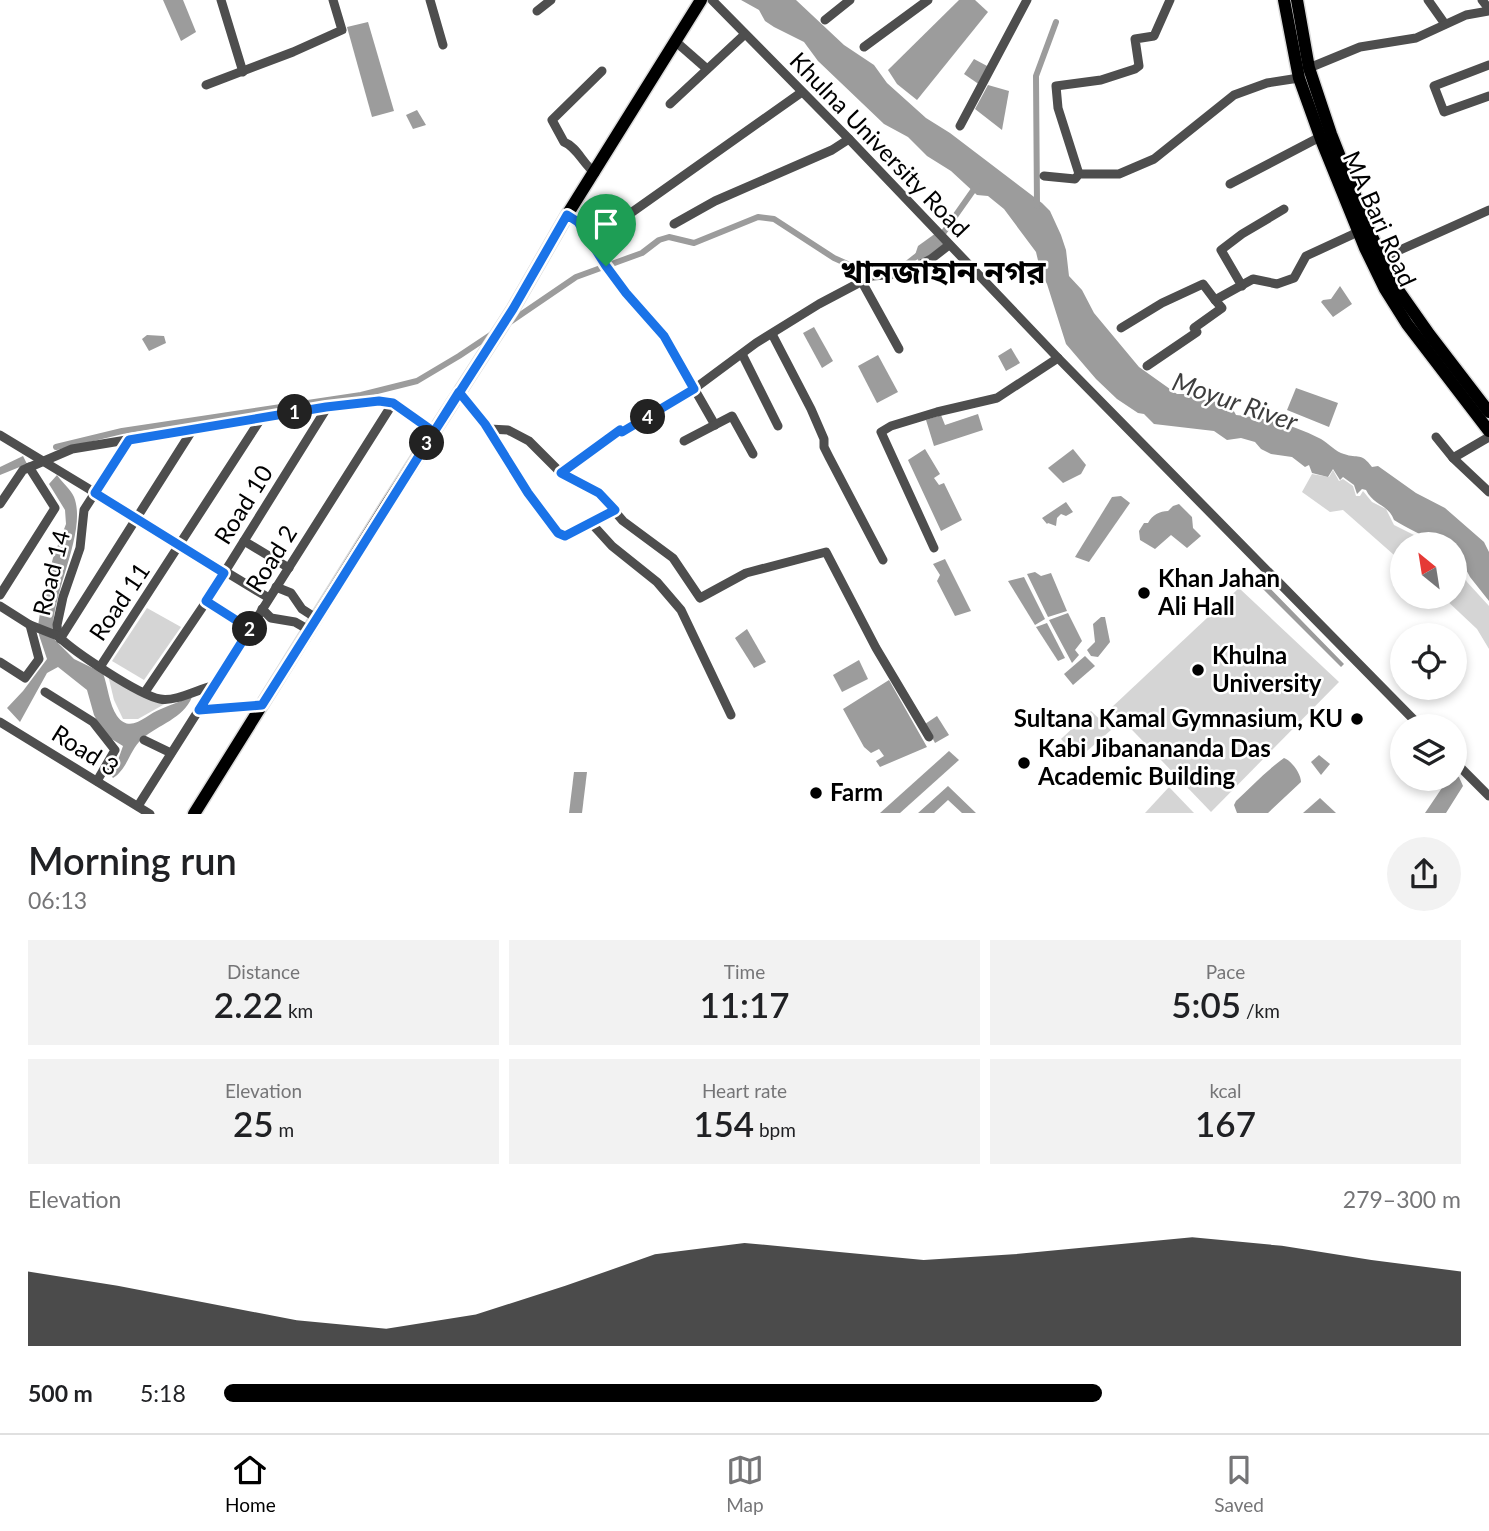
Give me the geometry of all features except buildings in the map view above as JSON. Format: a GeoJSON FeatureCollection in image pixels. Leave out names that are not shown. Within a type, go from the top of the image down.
{"type":"FeatureCollection","features":[{"type":"Feature","properties":{"kind":"main road"},"geometry":{"type":"LineString","coordinates":[[194,814],[513,309],[567,215],[701,0]]}},
{"type":"Feature","properties":{"kind":"main road","name":"MA Bari Road"},"geometry":{"type":"LineString","coordinates":[[1284,0],[1299,78],[1358,232],[1385,289],[1407,324],[1489,431]]}},
{"type":"Feature","properties":{"kind":"main road","name":"MA Bari Road"},"geometry":{"type":"LineString","coordinates":[[1297,0],[1309,68],[1331,134],[1382,258],[1396,287],[1489,412]]}},
{"type":"Feature","properties":{"kind":"street"},"geometry":{"type":"LineString","coordinates":[[220,0],[243,72]]}},
{"type":"Feature","properties":{"kind":"street"},"geometry":{"type":"LineString","coordinates":[[206,85],[342,30],[333,0]]}},
{"type":"Feature","properties":{"kind":"street"},"geometry":{"type":"LineString","coordinates":[[430,0],[443,45]]}},
{"type":"Feature","properties":{"kind":"street"},"geometry":{"type":"LineString","coordinates":[[537,11],[551,0]]}},
{"type":"Feature","properties":{"kind":"street","name":"Khulna University Road"},"geometry":{"type":"LineString","coordinates":[[712,0],[1058,358],[1408,714]]}},
{"type":"Feature","properties":{"kind":"street"},"geometry":{"type":"LineString","coordinates":[[825,20],[850,0]]}},
{"type":"Feature","properties":{"kind":"street"},"geometry":{"type":"LineString","coordinates":[[864,47],[928,0]]}},
{"type":"Feature","properties":{"kind":"street"},"geometry":{"type":"LineString","coordinates":[[960,126],[1027,0]]}},
{"type":"Feature","properties":{"kind":"street"},"geometry":{"type":"LineString","coordinates":[[1079,174],[1058,108],[1056,86],[1101,80],[1136,69],[1139,66],[1135,39],[1154,36],[1170,0]]}},
{"type":"Feature","properties":{"kind":"street"},"geometry":{"type":"LineString","coordinates":[[1428,0],[1445,24]]}},
{"type":"Feature","properties":{"kind":"street"},"geometry":{"type":"LineString","coordinates":[[1309,68],[1360,47],[1416,38],[1466,15],[1489,10],[1482,0]]}},
{"type":"Feature","properties":{"kind":"street"},"geometry":{"type":"LineString","coordinates":[[670,104],[744,35]]}},
{"type":"Feature","properties":{"kind":"street"},"geometry":{"type":"LineString","coordinates":[[675,41],[707,69]]}},
{"type":"Feature","properties":{"kind":"street"},"geometry":{"type":"LineString","coordinates":[[1489,65],[1434,86],[1444,113],[1489,96]]}},
{"type":"Feature","properties":{"kind":"street"},"geometry":{"type":"LineString","coordinates":[[595,173],[586,166],[571,145],[564,142],[552,120],[602,71]]}},
{"type":"Feature","properties":{"kind":"street"},"geometry":{"type":"LineString","coordinates":[[1079,174],[1119,174],[1154,159],[1234,95],[1267,83],[1299,78]]}},
{"type":"Feature","properties":{"kind":"street"},"geometry":{"type":"LineString","coordinates":[[628,215],[802,92]]}},
{"type":"Feature","properties":{"kind":"street"},"geometry":{"type":"LineString","coordinates":[[1230,184],[1320,136]]}},
{"type":"Feature","properties":{"kind":"street"},"geometry":{"type":"LineString","coordinates":[[674,224],[715,201],[832,150],[849,139]]}},
{"type":"Feature","properties":{"kind":"street"},"geometry":{"type":"LineString","coordinates":[[1044,176],[1075,179],[1079,174]]}},
{"type":"Feature","properties":{"kind":"street"},"geometry":{"type":"LineString","coordinates":[[1242,286],[1221,250],[1284,209]]}},
{"type":"Feature","properties":{"kind":"street"},"geometry":{"type":"LineString","coordinates":[[1382,258],[1489,210]]}},
{"type":"Feature","properties":{"kind":"street"},"geometry":{"type":"LineString","coordinates":[[567,215],[578,222],[626,293],[664,336],[715,425]]}},
{"type":"Feature","properties":{"kind":"street"},"geometry":{"type":"LineString","coordinates":[[1215,300],[1253,279],[1277,284],[1294,278],[1306,256],[1358,232]]}},
{"type":"Feature","properties":{"kind":"street"},"geometry":{"type":"LineString","coordinates":[[561,473],[620,430],[622,432],[694,389],[819,304],[872,276],[900,274],[912,269],[949,245]]}},
{"type":"Feature","properties":{"kind":"street"},"geometry":{"type":"LineString","coordinates":[[862,282],[899,349]]}},
{"type":"Feature","properties":{"kind":"street"},"geometry":{"type":"LineString","coordinates":[[1121,328],[1162,303],[1203,284],[1222,308],[1195,328],[1197,332],[1147,366]]}},
{"type":"Feature","properties":{"kind":"street"},"geometry":{"type":"LineString","coordinates":[[772,334],[811,409],[824,439],[824,447],[883,559]]}},
{"type":"Feature","properties":{"kind":"street"},"geometry":{"type":"LineString","coordinates":[[743,354],[778,426]]}},
{"type":"Feature","properties":{"kind":"street"},"geometry":{"type":"LineString","coordinates":[[934,548],[881,432],[891,426],[937,412],[997,398],[1058,358]]}},
{"type":"Feature","properties":{"kind":"street"},"geometry":{"type":"LineString","coordinates":[[459,392],[489,429],[528,493],[558,533],[565,536],[615,510]]}},
{"type":"Feature","properties":{"kind":"street"},"geometry":{"type":"LineString","coordinates":[[0,504],[23,470],[43,459],[72,449],[328,406],[379,401],[393,403],[434,432]]}},
{"type":"Feature","properties":{"kind":"street","name":"Road 2"},"geometry":{"type":"LineString","coordinates":[[138,806],[393,403]]}},
{"type":"Feature","properties":{"kind":"street","name":"Road 10"},"geometry":{"type":"LineString","coordinates":[[145,692],[224,573],[328,406]]}},
{"type":"Feature","properties":{"kind":"street"},"geometry":{"type":"LineString","coordinates":[[684,441],[732,416],[753,454]]}},
{"type":"Feature","properties":{"kind":"street","name":"Road 11"},"geometry":{"type":"LineString","coordinates":[[100,667],[262,418]]}},
{"type":"Feature","properties":{"kind":"street"},"geometry":{"type":"LineString","coordinates":[[0,606],[30,625],[59,638],[138,520],[193,429]]}},
{"type":"Feature","properties":{"kind":"street"},"geometry":{"type":"LineString","coordinates":[[489,429],[508,430],[529,441],[561,473],[599,493],[623,521],[673,558],[700,598],[746,573],[826,552],[876,648],[929,737]]}},
{"type":"Feature","properties":{"kind":"street"},"geometry":{"type":"LineString","coordinates":[[1,437],[43,459],[268,598]]}},
{"type":"Feature","properties":{"kind":"street"},"geometry":{"type":"LineString","coordinates":[[1436,437],[1453,458],[1489,492]]}},
{"type":"Feature","properties":{"kind":"street"},"geometry":{"type":"LineString","coordinates":[[1453,458],[1489,438]]}},
{"type":"Feature","properties":{"kind":"street","name":"Road 14"},"geometry":{"type":"LineString","coordinates":[[129,440],[84,510],[80,548],[63,597],[57,625],[59,638],[83,658],[161,699],[213,686]]}},
{"type":"Feature","properties":{"kind":"street"},"geometry":{"type":"LineString","coordinates":[[0,595],[55,508],[29,467]]}},
{"type":"Feature","properties":{"kind":"street"},"geometry":{"type":"LineString","coordinates":[[592,524],[612,546],[657,582],[681,610],[731,715]]}},
{"type":"Feature","properties":{"kind":"street"},"geometry":{"type":"LineString","coordinates":[[244,541],[289,568]]}},
{"type":"Feature","properties":{"kind":"street"},"geometry":{"type":"LineString","coordinates":[[276,587],[291,593],[302,609],[316,618]]}},
{"type":"Feature","properties":{"kind":"street"},"geometry":{"type":"LineString","coordinates":[[206,601],[250,629]]}},
{"type":"Feature","properties":{"kind":"street"},"geometry":{"type":"LineString","coordinates":[[262,609],[271,618],[295,622],[309,631]]}},
{"type":"Feature","properties":{"kind":"street"},"geometry":{"type":"LineString","coordinates":[[0,662],[25,678],[39,659],[30,625]]}},
{"type":"Feature","properties":{"kind":"street"},"geometry":{"type":"LineString","coordinates":[[45,692],[93,722],[115,750],[97,781]]}},
{"type":"Feature","properties":{"kind":"street"},"geometry":{"type":"LineString","coordinates":[[199,710],[262,705]]}},
{"type":"Feature","properties":{"kind":"street","name":"Road 3"},"geometry":{"type":"LineString","coordinates":[[0,722],[150,814]]}},
{"type":"Feature","properties":{"kind":"street"},"geometry":{"type":"LineString","coordinates":[[144,740],[171,753]]}},
{"type":"Feature","properties":{"kind":"street"},"geometry":{"type":"LineString","coordinates":[[1467,774],[1489,796]]}},
{"type":"Feature","properties":{"kind":"shaded area"},"geometry":{"type":"Polygon","coordinates":[[[163,0],[183,0],[196,32],[181,41],[163,0]]]}},
{"type":"Feature","properties":{"kind":"shaded area","name":"Moyur River"},"geometry":{"type":"Polygon","coordinates":[[[741,0],[796,0],[844,45],[874,65],[887,83],[926,118],[1042,203],[1050,211],[1061,235],[1069,276],[1082,290],[1094,313],[1139,367],[1177,394],[1192,394],[1199,399],[1214,401],[1220,407],[1231,406],[1236,415],[1269,420],[1311,434],[1341,453],[1362,458],[1372,467],[1378,466],[1416,493],[1445,508],[1484,542],[1489,552],[1489,601],[1467,571],[1467,532],[1416,532],[1394,520],[1366,490],[1362,489],[1357,494],[1354,485],[1343,477],[1340,480],[1333,469],[1328,477],[1312,473],[1309,465],[1305,467],[1292,457],[1271,454],[1255,442],[1241,438],[1227,440],[1214,431],[1154,424],[1144,414],[1117,399],[1066,344],[1036,252],[1004,209],[988,196],[977,195],[951,171],[927,156],[908,137],[884,124],[818,61],[804,42],[765,21],[759,10],[741,0]]]}},
{"type":"Feature","properties":{"kind":"shaded area"},"geometry":{"type":"Polygon","coordinates":[[[959,0],[975,0],[988,12],[917,100],[897,84],[888,70],[959,0]]]}},
{"type":"Feature","properties":{"kind":"shaded area"},"geometry":{"type":"Polygon","coordinates":[[[368,22],[394,111],[372,117],[347,27],[368,22]]]}},
{"type":"Feature","properties":{"kind":"shaded area"},"geometry":{"type":"Polygon","coordinates":[[[974,59],[989,67],[980,85],[964,74],[974,59]]]}},
{"type":"Feature","properties":{"kind":"shaded area"},"geometry":{"type":"Polygon","coordinates":[[[988,85],[1009,91],[1002,130],[975,109],[988,85]]]}},
{"type":"Feature","properties":{"kind":"shaded area"},"geometry":{"type":"Polygon","coordinates":[[[417,110],[426,125],[413,129],[406,115],[417,110]]]}},
{"type":"Feature","properties":{"kind":"shaded area"},"geometry":{"type":"Polygon","coordinates":[[[936,233],[944,244],[921,262],[915,255],[918,246],[936,233]]]}},
{"type":"Feature","properties":{"kind":"shaded area"},"geometry":{"type":"Polygon","coordinates":[[[1340,286],[1352,304],[1333,317],[1321,302],[1331,299],[1340,286]]]}},
{"type":"Feature","properties":{"kind":"shaded area"},"geometry":{"type":"Polygon","coordinates":[[[814,327],[833,361],[822,368],[803,333],[814,327]]]}},
{"type":"Feature","properties":{"kind":"shaded area"},"geometry":{"type":"Polygon","coordinates":[[[147,335],[164,336],[166,343],[149,351],[142,339],[147,335]]]}},
{"type":"Feature","properties":{"kind":"shaded area"},"geometry":{"type":"Polygon","coordinates":[[[1011,348],[1020,363],[1006,371],[998,356],[1011,348]]]}},
{"type":"Feature","properties":{"kind":"shaded area"},"geometry":{"type":"Polygon","coordinates":[[[878,355],[898,392],[877,403],[858,366],[878,355]]]}},
{"type":"Feature","properties":{"kind":"shaded area"},"geometry":{"type":"Polygon","coordinates":[[[1296,388],[1338,403],[1329,427],[1287,410],[1296,388]]]}},
{"type":"Feature","properties":{"kind":"shaded area"},"geometry":{"type":"Polygon","coordinates":[[[978,414],[983,430],[934,446],[926,420],[941,415],[945,425],[978,414]]]}},
{"type":"Feature","properties":{"kind":"shaded area"},"geometry":{"type":"Polygon","coordinates":[[[925,449],[940,474],[934,478],[939,485],[944,483],[962,520],[941,531],[908,460],[925,449]]]}},
{"type":"Feature","properties":{"kind":"shaded area"},"geometry":{"type":"Polygon","coordinates":[[[1073,449],[1086,465],[1081,474],[1063,483],[1048,468],[1073,449]]]}},
{"type":"Feature","properties":{"kind":"shaded area"},"geometry":{"type":"Polygon","coordinates":[[[23,456],[27,464],[0,475],[0,467],[23,456]]]}},
{"type":"Feature","properties":{"kind":"shaded area"},"geometry":{"type":"Polygon","coordinates":[[[1333,470],[1339,481],[1343,479],[1353,486],[1356,496],[1360,496],[1363,491],[1372,502],[1386,509],[1394,525],[1408,532],[1390,532],[1390,551],[1343,510],[1330,512],[1302,492],[1312,474],[1329,477],[1333,470]]]}},
{"type":"Feature","properties":{"kind":"shaded area"},"geometry":{"type":"Polygon","coordinates":[[[57,475],[73,494],[77,512],[76,528],[53,621],[53,638],[74,659],[103,673],[112,706],[117,716],[128,724],[139,722],[155,712],[192,697],[183,711],[138,743],[122,770],[113,778],[109,773],[123,746],[105,735],[94,715],[87,690],[58,667],[47,673],[20,722],[7,708],[47,659],[38,626],[53,558],[66,524],[65,510],[49,484],[57,475]]]}},
{"type":"Feature","properties":{"kind":"shaded area"},"geometry":{"type":"Polygon","coordinates":[[[1121,496],[1130,503],[1089,562],[1075,557],[1112,497],[1121,496]]]}},
{"type":"Feature","properties":{"kind":"shaded area"},"geometry":{"type":"Polygon","coordinates":[[[1066,502],[1073,512],[1066,516],[1061,514],[1057,518],[1056,526],[1047,524],[1042,518],[1066,502]]]}},
{"type":"Feature","properties":{"kind":"shaded area"},"geometry":{"type":"Polygon","coordinates":[[[1179,504],[1192,517],[1193,528],[1201,536],[1187,548],[1171,535],[1155,549],[1140,540],[1139,531],[1144,523],[1148,523],[1156,514],[1179,504]]]}},
{"type":"Feature","properties":{"kind":"shaded area"},"geometry":{"type":"Polygon","coordinates":[[[945,559],[971,611],[955,616],[937,581],[940,575],[933,564],[945,559]]]}},
{"type":"Feature","properties":{"kind":"shaded area"},"geometry":{"type":"Polygon","coordinates":[[[1035,572],[1041,576],[1051,573],[1067,611],[1048,617],[1027,574],[1035,572]]]}},
{"type":"Feature","properties":{"kind":"shaded area"},"geometry":{"type":"Polygon","coordinates":[[[1024,577],[1045,619],[1035,625],[1008,581],[1024,577]]]}},
{"type":"Feature","properties":{"kind":"shaded area"},"geometry":{"type":"Polygon","coordinates":[[[1256,577],[1344,664],[1341,667],[1258,584],[1250,586],[1244,581],[1256,577]]]}},
{"type":"Feature","properties":{"kind":"shaded area"},"geometry":{"type":"Polygon","coordinates":[[[1467,582],[1489,606],[1489,649],[1477,629],[1456,609],[1467,609],[1467,582]]]}},
{"type":"Feature","properties":{"kind":"shaded area"},"geometry":{"type":"Polygon","coordinates":[[[1239,588],[1339,682],[1211,812],[1111,708],[1239,588]]]}},
{"type":"Feature","properties":{"kind":"shaded area"},"geometry":{"type":"Polygon","coordinates":[[[147,608],[181,627],[144,680],[112,661],[147,608]]]}},
{"type":"Feature","properties":{"kind":"shaded area"},"geometry":{"type":"Polygon","coordinates":[[[1068,613],[1082,641],[1075,650],[1079,655],[1072,663],[1049,620],[1068,613]]]}},
{"type":"Feature","properties":{"kind":"shaded area"},"geometry":{"type":"Polygon","coordinates":[[[1105,617],[1110,642],[1098,657],[1091,656],[1087,650],[1095,642],[1093,624],[1105,617]]]}},
{"type":"Feature","properties":{"kind":"shaded area"},"geometry":{"type":"Polygon","coordinates":[[[1047,623],[1065,658],[1058,661],[1036,627],[1047,623]]]}},
{"type":"Feature","properties":{"kind":"shaded area"},"geometry":{"type":"Polygon","coordinates":[[[747,629],[766,662],[754,668],[735,638],[747,629]]]}},
{"type":"Feature","properties":{"kind":"shaded area"},"geometry":{"type":"Polygon","coordinates":[[[1085,656],[1095,666],[1073,685],[1064,674],[1085,656]]]}},
{"type":"Feature","properties":{"kind":"shaded area"},"geometry":{"type":"Polygon","coordinates":[[[859,660],[868,679],[842,692],[833,675],[859,660]]]}},
{"type":"Feature","properties":{"kind":"shaded area"},"geometry":{"type":"Polygon","coordinates":[[[108,675],[170,701],[138,719],[123,719],[114,700],[108,675]]]}},
{"type":"Feature","properties":{"kind":"shaded area"},"geometry":{"type":"Polygon","coordinates":[[[889,680],[927,747],[880,767],[876,761],[884,756],[879,749],[871,753],[864,747],[843,709],[889,680]]]}},
{"type":"Feature","properties":{"kind":"shaded area"},"geometry":{"type":"Polygon","coordinates":[[[1091,711],[1111,730],[1079,758],[1061,739],[1091,711]]]}},
{"type":"Feature","properties":{"kind":"shaded area"},"geometry":{"type":"Polygon","coordinates":[[[937,716],[949,735],[935,743],[925,724],[937,716]]]}},
{"type":"Feature","properties":{"kind":"shaded area"},"geometry":{"type":"Polygon","coordinates":[[[949,751],[959,760],[900,813],[880,813],[949,751]]]}},
{"type":"Feature","properties":{"kind":"shaded area"},"geometry":{"type":"Polygon","coordinates":[[[1319,755],[1330,764],[1321,775],[1311,762],[1319,755]]]}},
{"type":"Feature","properties":{"kind":"shaded area"},"geometry":{"type":"Polygon","coordinates":[[[1284,758],[1296,768],[1301,782],[1268,813],[1237,813],[1234,805],[1236,801],[1284,758]]]}},
{"type":"Feature","properties":{"kind":"shaded area"},"geometry":{"type":"Polygon","coordinates":[[[574,772],[587,772],[582,813],[569,813],[574,772]]]}},
{"type":"Feature","properties":{"kind":"shaded area"},"geometry":{"type":"Polygon","coordinates":[[[948,786],[976,813],[962,813],[948,800],[934,813],[918,813],[948,786]]]}},
{"type":"Feature","properties":{"kind":"shaded area"},"geometry":{"type":"Polygon","coordinates":[[[1169,787],[1194,813],[1145,813],[1169,787]]]}},
{"type":"Feature","properties":{"kind":"shaded area"},"geometry":{"type":"Polygon","coordinates":[[[1440,791],[1460,791],[1446,813],[1425,813],[1440,791]]]}},
{"type":"Feature","properties":{"kind":"shaded area"},"geometry":{"type":"Polygon","coordinates":[[[1320,798],[1336,813],[1303,813],[1320,798]]]}},
{"type":"Feature","properties":{"kind":"waterway"},"geometry":{"type":"LineString","coordinates":[[1037,206],[1036,76],[1056,22]]}},
{"type":"Feature","properties":{"kind":"waterway"},"geometry":{"type":"LineString","coordinates":[[939,239],[977,185]]}},
{"type":"Feature","properties":{"kind":"waterway"},"geometry":{"type":"LineString","coordinates":[[510,322],[576,277],[642,253],[659,240],[669,237],[694,243],[758,217],[774,219],[834,258],[861,270],[892,271],[904,266],[922,252]]}},
{"type":"Feature","properties":{"kind":"waterway"},"geometry":{"type":"LineString","coordinates":[[56,447],[122,431],[361,395],[417,381],[495,332]]}},
{"type":"Feature","properties":{"kind":"place","name":"Khan Jahan Ali Hall"},"geometry":{"type":"Point","coordinates":[1144,593]}},
{"type":"Feature","properties":{"kind":"place","name":"Khulna University"},"geometry":{"type":"Point","coordinates":[1198,670]}},
{"type":"Feature","properties":{"kind":"place","name":"Sultana Kamal Gymnasium, KU"},"geometry":{"type":"Point","coordinates":[1357,719]}},
{"type":"Feature","properties":{"kind":"place","name":"Kabi Jibanananda Das Academic Building"},"geometry":{"type":"Point","coordinates":[1024,763]}},
{"type":"Feature","properties":{"kind":"place","name":"Farm"},"geometry":{"type":"Point","coordinates":[816,793]}},
{"type":"Feature","properties":{"kind":"district","name":"খানজাহান নগর"},"geometry":{"type":"Point","coordinates":[943,272]}},
{"type":"Feature","properties":{"kind":"route"},"geometry":{"type":"LineString","coordinates":[[606,266],[578,222],[567,215],[513,309],[459,392],[434,432],[393,403],[379,401],[326,407],[129,440],[95,493],[224,573],[206,601],[250,629],[199,710],[262,705],[386,506],[434,432],[459,392],[485,424],[528,493],[558,533],[565,536],[615,510],[599,493],[561,473],[620,430],[622,432],[694,389],[664,336],[606,266]]}}]}
